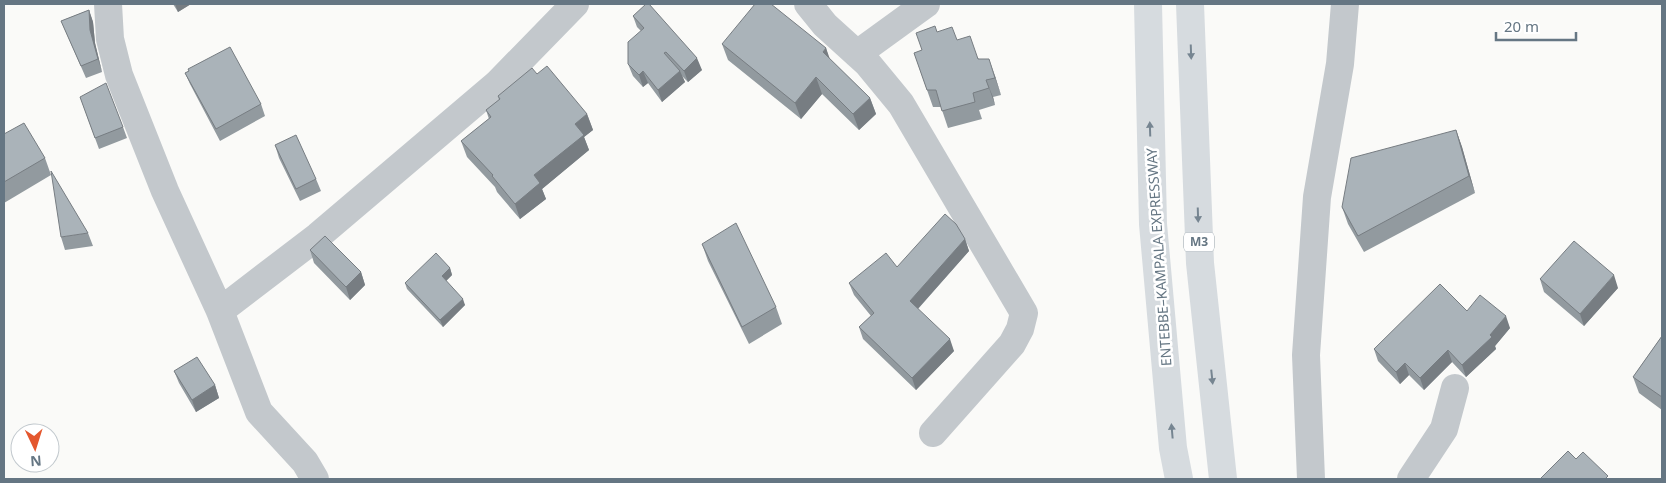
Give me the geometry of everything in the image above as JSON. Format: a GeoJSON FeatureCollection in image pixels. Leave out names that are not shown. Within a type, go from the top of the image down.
{"type":"FeatureCollection","features":[{"type":"Feature","properties":{"kind":"highway","name":"ENTEBBE–KAMPALA EXPRESSWAY"},"geometry":{"type":"LineString","coordinates":[[1148,4],[1153,224],[1174,448],[1179,479]]}},
{"type":"Feature","properties":{"kind":"highway","name":"M3"},"geometry":{"type":"LineString","coordinates":[[1190,4],[1200,263],[1223,479]]}},
{"type":"Feature","properties":{"kind":"street"},"geometry":{"type":"LineString","coordinates":[[108,4],[110,39],[119,75],[164,191],[220,311],[259,412],[305,462],[315,479]]}},
{"type":"Feature","properties":{"kind":"street"},"geometry":{"type":"LineString","coordinates":[[220,311],[318,236],[497,84],[575,4]]}},
{"type":"Feature","properties":{"kind":"street"},"geometry":{"type":"LineString","coordinates":[[808,4],[825,25],[868,64],[901,104],[1024,313],[1020,329],[1012,344],[932,433]]}},
{"type":"Feature","properties":{"kind":"street"},"geometry":{"type":"LineString","coordinates":[[857,54],[926,4]]}},
{"type":"Feature","properties":{"kind":"street"},"geometry":{"type":"LineString","coordinates":[[1311,479],[1306,355],[1317,197],[1340,64],[1345,4]]}},
{"type":"Feature","properties":{"kind":"street"},"geometry":{"type":"LineString","coordinates":[[1411,479],[1444,429],[1455,388]]}},
{"type":"Feature","properties":{"kind":"building"},"geometry":{"type":"Polygon","coordinates":[[[646,4],[649,4],[697,58],[684,71],[666,52],[664,53],[680,71],[658,90],[643,71],[639,75],[628,64],[628,42],[644,28],[633,16],[646,4]]]}},
{"type":"Feature","properties":{"kind":"building"},"geometry":{"type":"Polygon","coordinates":[[[755,4],[771,4],[826,48],[823,52],[870,98],[853,114],[816,77],[795,103],[722,44],[755,4]]]}},
{"type":"Feature","properties":{"kind":"building"},"geometry":{"type":"Polygon","coordinates":[[[89,10],[90,30],[98,59],[81,66],[61,21],[89,10]]]}},
{"type":"Feature","properties":{"kind":"building"},"geometry":{"type":"Polygon","coordinates":[[[935,26],[937,32],[952,27],[957,40],[970,36],[978,59],[989,59],[995,78],[986,80],[989,88],[973,93],[975,102],[942,111],[936,90],[927,90],[914,53],[922,50],[916,33],[935,26]]]}},
{"type":"Feature","properties":{"kind":"building"},"geometry":{"type":"Polygon","coordinates":[[[230,47],[261,104],[216,129],[185,73],[189,71],[188,69],[230,47]]]}},
{"type":"Feature","properties":{"kind":"building"},"geometry":{"type":"Polygon","coordinates":[[[547,66],[587,114],[575,124],[584,135],[534,175],[540,183],[515,204],[493,175],[461,141],[491,117],[486,110],[500,99],[498,96],[532,68],[537,74],[547,66]]]}},
{"type":"Feature","properties":{"kind":"building"},"geometry":{"type":"Polygon","coordinates":[[[106,83],[123,127],[95,138],[80,97],[106,83]]]}},
{"type":"Feature","properties":{"kind":"building"},"geometry":{"type":"Polygon","coordinates":[[[24,123],[45,158],[4,182],[4,134],[24,123]]]}},
{"type":"Feature","properties":{"kind":"building"},"geometry":{"type":"Polygon","coordinates":[[[1456,130],[1469,176],[1358,236],[1342,207],[1351,158],[1456,130]]]}},
{"type":"Feature","properties":{"kind":"building"},"geometry":{"type":"Polygon","coordinates":[[[296,135],[316,179],[296,189],[275,145],[296,135]]]}},
{"type":"Feature","properties":{"kind":"building"},"geometry":{"type":"Polygon","coordinates":[[[51,171],[88,233],[61,237],[51,171]]]}},
{"type":"Feature","properties":{"kind":"building"},"geometry":{"type":"Polygon","coordinates":[[[945,214],[956,224],[965,239],[910,301],[950,339],[912,378],[859,327],[874,313],[849,283],[886,253],[897,267],[945,214]]]}},
{"type":"Feature","properties":{"kind":"building"},"geometry":{"type":"Polygon","coordinates":[[[736,223],[776,307],[742,327],[702,244],[736,223]]]}},
{"type":"Feature","properties":{"kind":"building"},"geometry":{"type":"Polygon","coordinates":[[[325,236],[361,272],[346,287],[310,250],[325,236]]]}},
{"type":"Feature","properties":{"kind":"building"},"geometry":{"type":"Polygon","coordinates":[[[1574,241],[1614,275],[1580,314],[1540,279],[1574,241]]]}},
{"type":"Feature","properties":{"kind":"building"},"geometry":{"type":"Polygon","coordinates":[[[436,253],[450,268],[442,276],[463,299],[440,320],[405,283],[436,253]]]}},
{"type":"Feature","properties":{"kind":"building"},"geometry":{"type":"Polygon","coordinates":[[[1440,284],[1467,311],[1480,295],[1506,316],[1490,335],[1492,337],[1462,365],[1448,350],[1420,378],[1405,363],[1396,372],[1374,349],[1440,284]]]}},
{"type":"Feature","properties":{"kind":"building"},"geometry":{"type":"Polygon","coordinates":[[[1662,336],[1662,397],[1633,377],[1662,336]]]}},
{"type":"Feature","properties":{"kind":"building"},"geometry":{"type":"Polygon","coordinates":[[[197,357],[215,385],[192,400],[174,371],[197,357]]]}},
{"type":"Feature","properties":{"kind":"building"},"geometry":{"type":"Polygon","coordinates":[[[1568,451],[1576,459],[1583,452],[1608,476],[1605,479],[1540,479],[1568,451]]]}}]}
